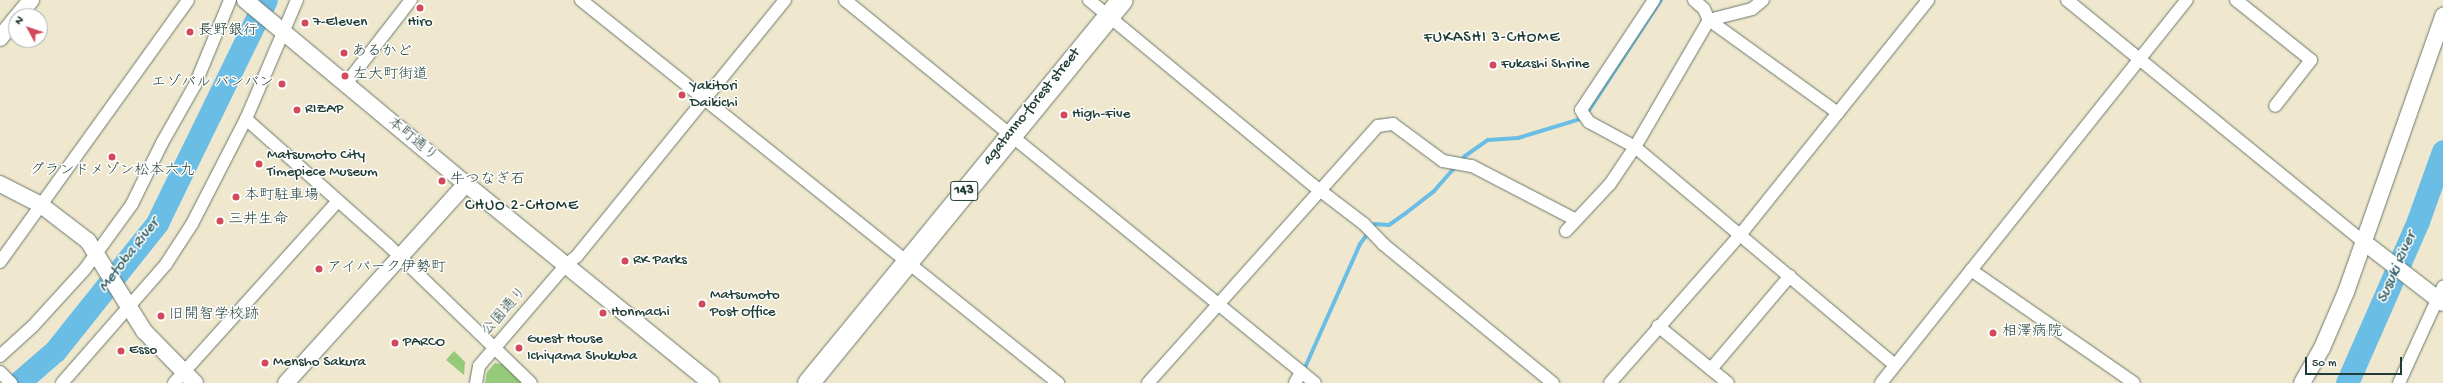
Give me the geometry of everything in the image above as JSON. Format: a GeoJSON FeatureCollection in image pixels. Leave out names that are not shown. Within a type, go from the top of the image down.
{"type":"FeatureCollection","features":[{"type":"Feature","properties":{"kind":"highway","name":"agatanno-forest street"},"geometry":{"type":"LineString","coordinates":[[1112,20],[1121,0]]}},
{"type":"Feature","properties":{"kind":"highway","name":"agatanno-forest street"},"geometry":{"type":"LineString","coordinates":[[808,383],[912,265],[1112,20],[1137,0]]}},
{"type":"Feature","properties":{"kind":"highway","name":"agatanno-forest street"},"geometry":{"type":"LineString","coordinates":[[825,383],[912,265]]}},
{"type":"Feature","properties":{"kind":"street"},"geometry":{"type":"LineString","coordinates":[[24,8],[31,0]]}},
{"type":"Feature","properties":{"kind":"street"},"geometry":{"type":"LineString","coordinates":[[0,262],[188,0]]}},
{"type":"Feature","properties":{"kind":"street"},"geometry":{"type":"LineString","coordinates":[[0,356],[38,320],[99,256],[132,204],[162,143],[195,85],[230,0]]}},
{"type":"Feature","properties":{"kind":"street","name":"本町通り"},"geometry":{"type":"LineString","coordinates":[[245,0],[345,85],[711,383]]}},
{"type":"Feature","properties":{"kind":"street"},"geometry":{"type":"LineString","coordinates":[[62,383],[127,302],[166,264],[192,224],[246,118],[279,29],[297,0]]}},
{"type":"Feature","properties":{"kind":"street"},"geometry":{"type":"LineString","coordinates":[[345,85],[411,0]]}},
{"type":"Feature","properties":{"kind":"street"},"geometry":{"type":"LineString","coordinates":[[581,0],[1058,383]]}},
{"type":"Feature","properties":{"kind":"street","name":"公園通り"},"geometry":{"type":"LineString","coordinates":[[476,383],[478,366],[566,266],[577,256],[703,98],[785,0]]}},
{"type":"Feature","properties":{"kind":"street"},"geometry":{"type":"LineString","coordinates":[[845,0],[1307,376],[1295,383]]}},
{"type":"Feature","properties":{"kind":"street"},"geometry":{"type":"LineString","coordinates":[[1089,0],[1313,185],[1321,189],[1378,239],[1554,383]]}},
{"type":"Feature","properties":{"kind":"street"},"geometry":{"type":"LineString","coordinates":[[1654,0],[1581,110],[1586,118],[1635,147],[1895,365]]}},
{"type":"Feature","properties":{"kind":"street"},"geometry":{"type":"LineString","coordinates":[[1694,0],[1704,9],[1709,20],[1838,113]]}},
{"type":"Feature","properties":{"kind":"street"},"geometry":{"type":"LineString","coordinates":[[1566,231],[1610,184],[1635,147],[1709,20],[1752,9],[1762,0]]}},
{"type":"Feature","properties":{"kind":"street"},"geometry":{"type":"LineString","coordinates":[[1610,383],[1658,326],[1740,235],[1928,0]]}},
{"type":"Feature","properties":{"kind":"street"},"geometry":{"type":"LineString","coordinates":[[2067,0],[2368,246],[2439,296],[2399,383]]}},
{"type":"Feature","properties":{"kind":"street"},"geometry":{"type":"LineString","coordinates":[[1880,383],[2139,59],[2188,0]]}},
{"type":"Feature","properties":{"kind":"street"},"geometry":{"type":"LineString","coordinates":[[2236,0],[2311,60],[2275,106]]}},
{"type":"Feature","properties":{"kind":"street"},"geometry":{"type":"LineString","coordinates":[[2302,383],[2325,341],[2368,246],[2443,16]]}},
{"type":"Feature","properties":{"kind":"street"},"geometry":{"type":"LineString","coordinates":[[0,38],[8,28]]}},
{"type":"Feature","properties":{"kind":"street"},"geometry":{"type":"LineString","coordinates":[[246,118],[400,257],[531,383]]}},
{"type":"Feature","properties":{"kind":"street"},"geometry":{"type":"LineString","coordinates":[[1148,383],[1378,126],[1393,124],[1443,161],[1459,164],[1576,220]]}},
{"type":"Feature","properties":{"kind":"street"},"geometry":{"type":"LineString","coordinates":[[0,184],[41,205],[88,241],[99,256],[144,331],[184,380],[338,201]]}},
{"type":"Feature","properties":{"kind":"street"},"geometry":{"type":"LineString","coordinates":[[286,383],[466,184]]}},
{"type":"Feature","properties":{"kind":"street"},"geometry":{"type":"LineString","coordinates":[[1971,270],[2134,383]]}},
{"type":"Feature","properties":{"kind":"street"},"geometry":{"type":"LineString","coordinates":[[1711,369],[1790,276]]}},
{"type":"Feature","properties":{"kind":"street"},"geometry":{"type":"LineString","coordinates":[[1658,326],[1728,383]]}},
{"type":"Feature","properties":{"kind":"street"},"geometry":{"type":"LineString","coordinates":[[0,372],[11,383]]}},
{"type":"Feature","properties":{"kind":"green space"},"geometry":{"type":"Polygon","coordinates":[[[454,351],[465,362],[464,375],[446,360],[454,351]]]}},
{"type":"Feature","properties":{"kind":"green space"},"geometry":{"type":"Polygon","coordinates":[[[495,363],[503,364],[522,383],[485,383],[487,372],[495,363]]]}},
{"type":"Feature","properties":{"kind":"waterway","name":"Metoba River"},"geometry":{"type":"LineString","coordinates":[[18,383],[55,351],[157,223],[266,0]]}},
{"type":"Feature","properties":{"kind":"waterway"},"geometry":{"type":"LineString","coordinates":[[1303,372],[1360,244],[1375,224],[1389,225],[1406,213],[1434,191],[1465,156],[1488,140],[1518,138],[1584,118],[1661,0]]}},
{"type":"Feature","properties":{"kind":"waterway","name":"Susuki River"},"geometry":{"type":"LineString","coordinates":[[2347,383],[2418,221],[2443,151]]}},
{"type":"Feature","properties":{"kind":"place","name":"Hiro"},"geometry":{"type":"Point","coordinates":[420,8]}},
{"type":"Feature","properties":{"kind":"place","name":"7-Eleven"},"geometry":{"type":"Point","coordinates":[305,23]}},
{"type":"Feature","properties":{"kind":"place","name":"長野銀行"},"geometry":{"type":"Point","coordinates":[190,32]}},
{"type":"Feature","properties":{"kind":"place","name":"あるかど"},"geometry":{"type":"Point","coordinates":[344,53]}},
{"type":"Feature","properties":{"kind":"place","name":"Fukashi Shrine"},"geometry":{"type":"Point","coordinates":[1493,65]}},
{"type":"Feature","properties":{"kind":"place","name":"左大町街道"},"geometry":{"type":"Point","coordinates":[345,76]}},
{"type":"Feature","properties":{"kind":"place","name":"エゾバル バンバン"},"geometry":{"type":"Point","coordinates":[282,84]}},
{"type":"Feature","properties":{"kind":"place","name":"Yakitori Daikichi"},"geometry":{"type":"Point","coordinates":[682,95]}},
{"type":"Feature","properties":{"kind":"place","name":"RIZAP"},"geometry":{"type":"Point","coordinates":[297,110]}},
{"type":"Feature","properties":{"kind":"place","name":"High-Five"},"geometry":{"type":"Point","coordinates":[1064,115]}},
{"type":"Feature","properties":{"kind":"place","name":"グランドメゾン松本六九"},"geometry":{"type":"Point","coordinates":[112,157]}},
{"type":"Feature","properties":{"kind":"place","name":"Matsumoto City Timepiece Museum"},"geometry":{"type":"Point","coordinates":[259,164]}},
{"type":"Feature","properties":{"kind":"place","name":"牛つなぎ石"},"geometry":{"type":"Point","coordinates":[442,181]}},
{"type":"Feature","properties":{"kind":"place","name":"本町駐車場"},"geometry":{"type":"Point","coordinates":[236,197]}},
{"type":"Feature","properties":{"kind":"place","name":"三井生命"},"geometry":{"type":"Point","coordinates":[220,221]}},
{"type":"Feature","properties":{"kind":"place","name":"RK Parks"},"geometry":{"type":"Point","coordinates":[625,261]}},
{"type":"Feature","properties":{"kind":"place","name":"アイパーク伊勢町"},"geometry":{"type":"Point","coordinates":[319,269]}},
{"type":"Feature","properties":{"kind":"place","name":"Matsumoto Post Office"},"geometry":{"type":"Point","coordinates":[702,304]}},
{"type":"Feature","properties":{"kind":"place","name":"Honmachi"},"geometry":{"type":"Point","coordinates":[603,313]}},
{"type":"Feature","properties":{"kind":"place","name":"旧開智学校跡"},"geometry":{"type":"Point","coordinates":[161,316]}},
{"type":"Feature","properties":{"kind":"place","name":"相澤病院"},"geometry":{"type":"Point","coordinates":[1993,333]}},
{"type":"Feature","properties":{"kind":"place","name":"PARCO"},"geometry":{"type":"Point","coordinates":[395,343]}},
{"type":"Feature","properties":{"kind":"place","name":"Guest House Ichiyama Shukuba"},"geometry":{"type":"Point","coordinates":[519,348]}},
{"type":"Feature","properties":{"kind":"place","name":"Esso"},"geometry":{"type":"Point","coordinates":[121,351]}},
{"type":"Feature","properties":{"kind":"place","name":"Mensho Sakura"},"geometry":{"type":"Point","coordinates":[265,363]}},
{"type":"Feature","properties":{"kind":"district","name":"FUKASHI 3-CHOME"},"geometry":{"type":"Point","coordinates":[1492,39]}},
{"type":"Feature","properties":{"kind":"district","name":"CHUO 2-CHOME"},"geometry":{"type":"Point","coordinates":[522,207]}}]}
